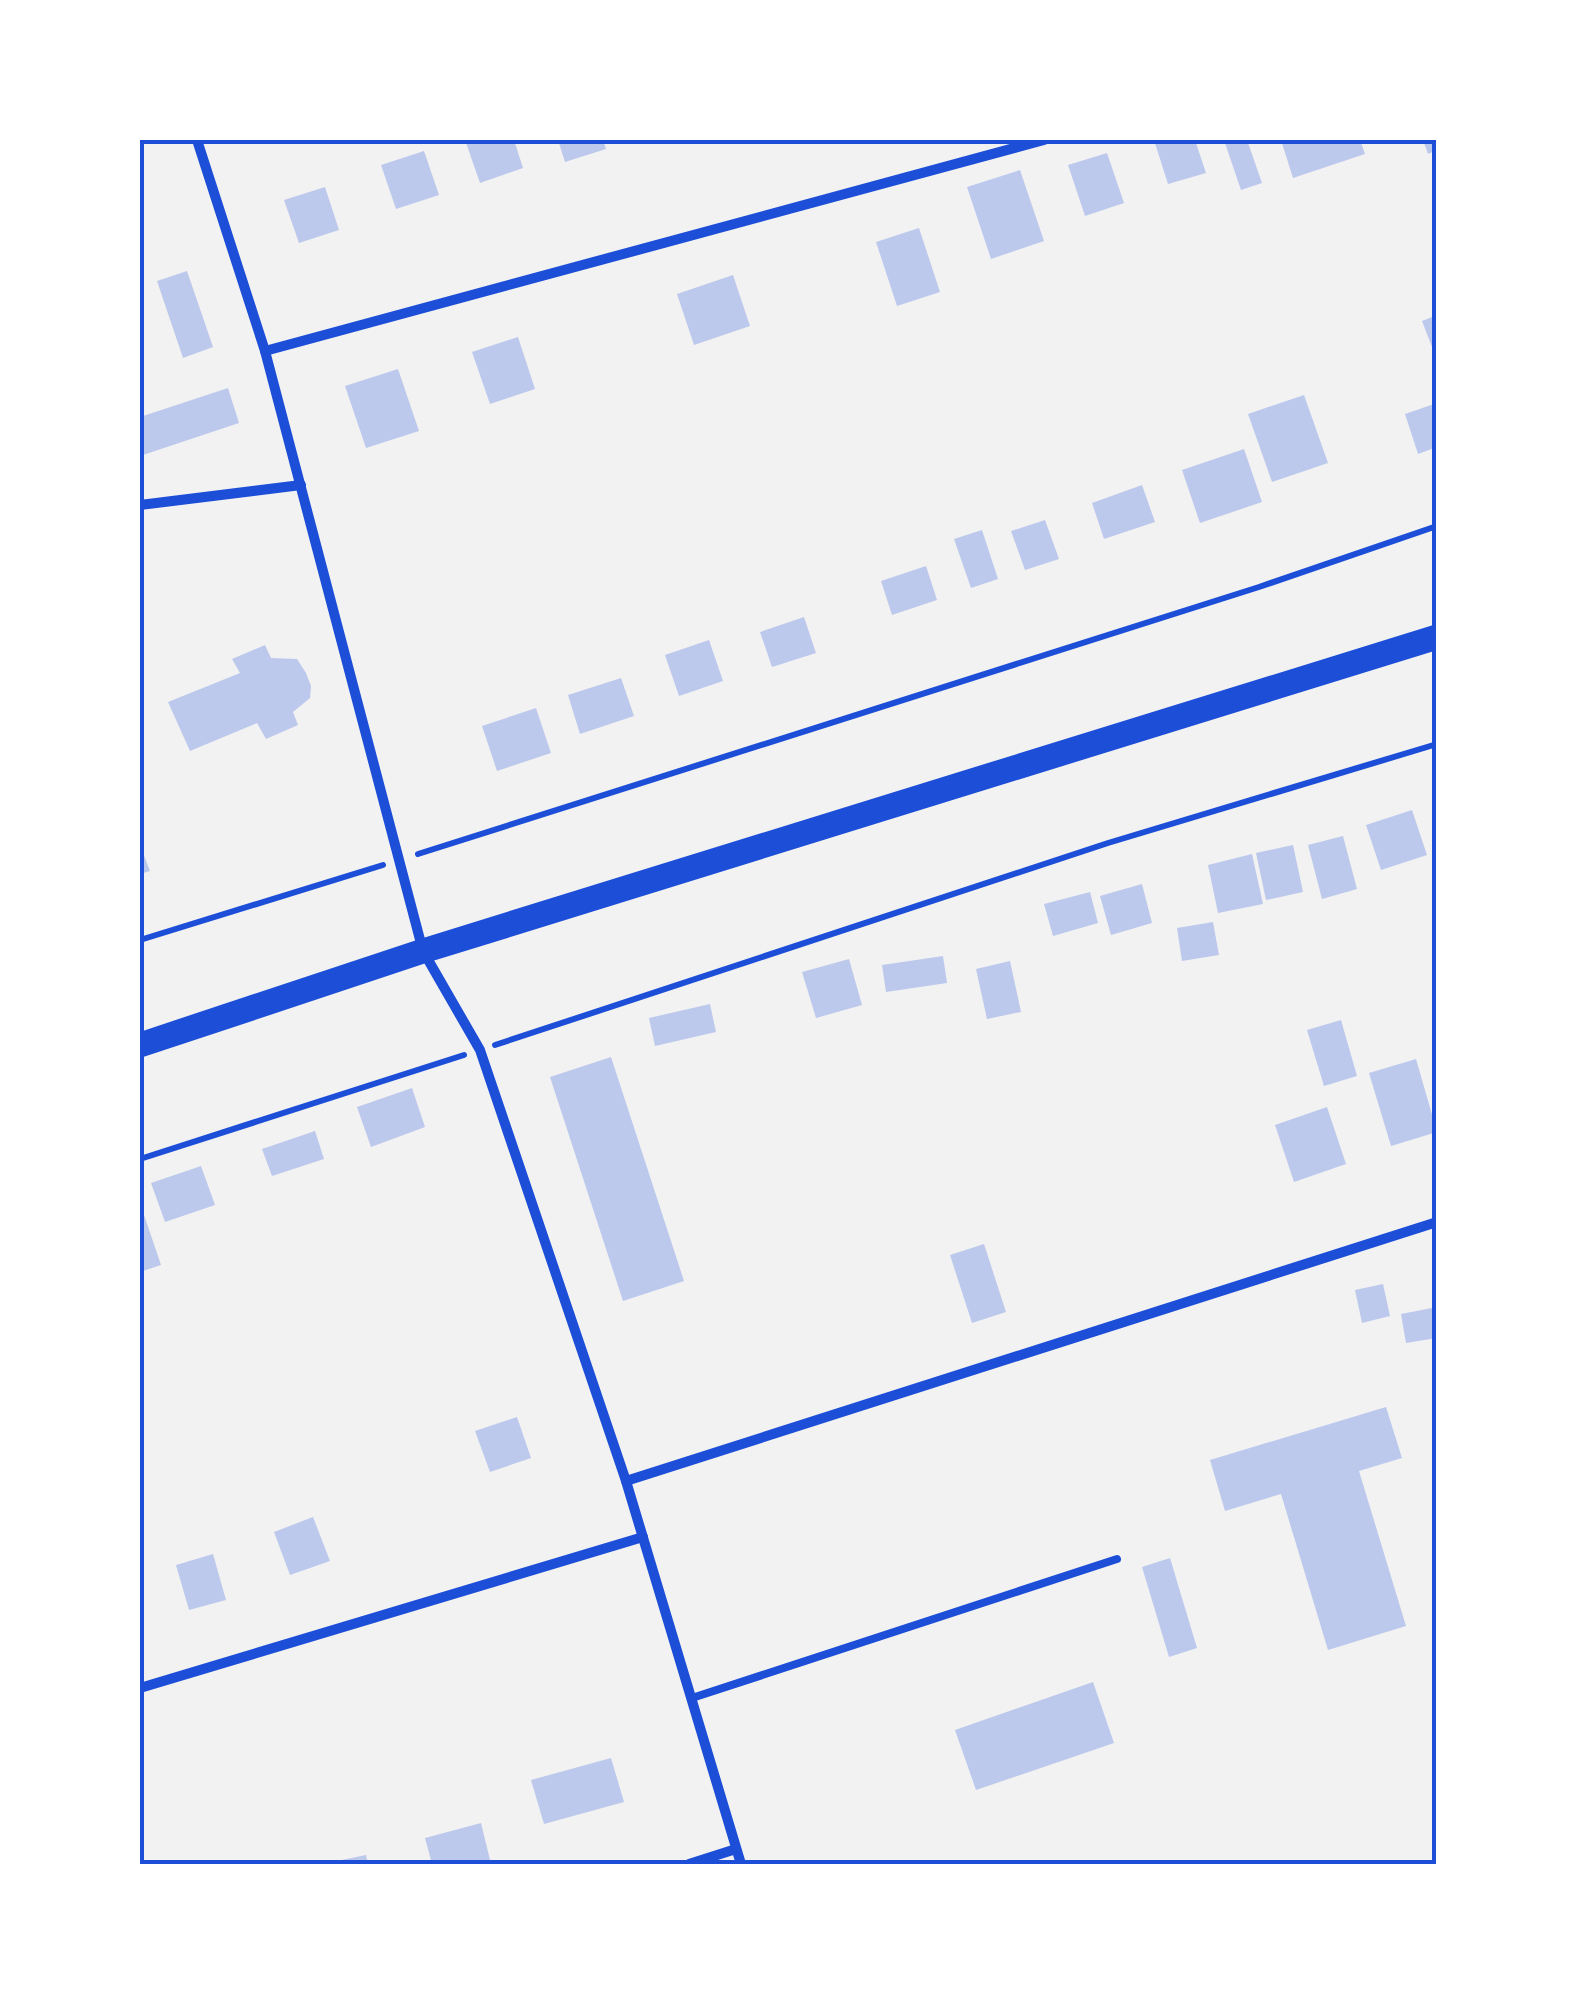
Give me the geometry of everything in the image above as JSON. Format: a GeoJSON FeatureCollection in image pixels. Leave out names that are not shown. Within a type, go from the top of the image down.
{"type":"FeatureCollection","features":[{"type":"Feature","properties":{"kind":"main road"},"geometry":{"type":"LineString","coordinates":[[140,1045],[423,951],[1437,637]]}},
{"type":"Feature","properties":{"kind":"street"},"geometry":{"type":"LineString","coordinates":[[198,140],[265,351],[423,951],[480,1050],[626,1481],[741,1864]]}},
{"type":"Feature","properties":{"kind":"street"},"geometry":{"type":"LineString","coordinates":[[265,351],[1044,140]]}},
{"type":"Feature","properties":{"kind":"street"},"geometry":{"type":"LineString","coordinates":[[140,505],[301,484]]}},
{"type":"Feature","properties":{"kind":"street"},"geometry":{"type":"LineString","coordinates":[[626,1481],[1437,1222]]}},
{"type":"Feature","properties":{"kind":"street"},"geometry":{"type":"LineString","coordinates":[[140,1688],[643,1538]]}},
{"type":"Feature","properties":{"kind":"street"},"geometry":{"type":"LineString","coordinates":[[689,1864],[736,1849]]}},
{"type":"Feature","properties":{"kind":"lane"},"geometry":{"type":"LineString","coordinates":[[692,1698],[1117,1558]]}},
{"type":"Feature","properties":{"kind":"path"},"geometry":{"type":"LineString","coordinates":[[140,940],[1437,526]]}},
{"type":"Feature","properties":{"kind":"path"},"geometry":{"type":"LineString","coordinates":[[140,1159],[1108,843],[1437,744]]}},
{"type":"Feature","properties":{"kind":"building"},"geometry":{"type":"Polygon","coordinates":[[[465,140],[514,140],[523,168],[480,183],[465,140]]]}},
{"type":"Feature","properties":{"kind":"building"},"geometry":{"type":"Polygon","coordinates":[[[558,140],[603,140],[606,149],[565,162],[558,140]]]}},
{"type":"Feature","properties":{"kind":"building"},"geometry":{"type":"Polygon","coordinates":[[[1154,140],[1195,140],[1206,173],[1168,184],[1154,140]]]}},
{"type":"Feature","properties":{"kind":"building"},"geometry":{"type":"Polygon","coordinates":[[[1224,140],[1247,140],[1262,183],[1241,190],[1224,140]]]}},
{"type":"Feature","properties":{"kind":"building"},"geometry":{"type":"Polygon","coordinates":[[[1281,140],[1360,140],[1365,154],[1293,178],[1281,140]]]}},
{"type":"Feature","properties":{"kind":"building"},"geometry":{"type":"Polygon","coordinates":[[[1423,140],[1437,140],[1437,150],[1428,154],[1423,140]]]}},
{"type":"Feature","properties":{"kind":"building"},"geometry":{"type":"Polygon","coordinates":[[[424,151],[439,195],[396,209],[381,165],[424,151]]]}},
{"type":"Feature","properties":{"kind":"building"},"geometry":{"type":"Polygon","coordinates":[[[1107,153],[1124,203],[1085,216],[1068,165],[1107,153]]]}},
{"type":"Feature","properties":{"kind":"building"},"geometry":{"type":"Polygon","coordinates":[[[1020,170],[1044,241],[991,259],[967,187],[1020,170]]]}},
{"type":"Feature","properties":{"kind":"building"},"geometry":{"type":"Polygon","coordinates":[[[325,187],[339,230],[299,243],[284,200],[325,187]]]}},
{"type":"Feature","properties":{"kind":"building"},"geometry":{"type":"Polygon","coordinates":[[[919,228],[940,292],[897,306],[876,242],[919,228]]]}},
{"type":"Feature","properties":{"kind":"building"},"geometry":{"type":"Polygon","coordinates":[[[187,271],[213,347],[183,358],[157,281],[187,271]]]}},
{"type":"Feature","properties":{"kind":"building"},"geometry":{"type":"Polygon","coordinates":[[[733,275],[750,326],[694,345],[677,294],[733,275]]]}},
{"type":"Feature","properties":{"kind":"building"},"geometry":{"type":"Polygon","coordinates":[[[1437,315],[1437,360],[1422,321],[1437,315]]]}},
{"type":"Feature","properties":{"kind":"building"},"geometry":{"type":"Polygon","coordinates":[[[518,337],[535,389],[490,404],[472,352],[518,337]]]}},
{"type":"Feature","properties":{"kind":"building"},"geometry":{"type":"Polygon","coordinates":[[[398,369],[419,431],[366,448],[345,386],[398,369]]]}},
{"type":"Feature","properties":{"kind":"building"},"geometry":{"type":"Polygon","coordinates":[[[228,388],[239,423],[140,456],[140,417],[228,388]]]}},
{"type":"Feature","properties":{"kind":"building"},"geometry":{"type":"Polygon","coordinates":[[[1304,395],[1328,463],[1272,482],[1248,414],[1304,395]]]}},
{"type":"Feature","properties":{"kind":"building"},"geometry":{"type":"Polygon","coordinates":[[[1437,403],[1437,447],[1418,454],[1405,414],[1437,403]]]}},
{"type":"Feature","properties":{"kind":"building"},"geometry":{"type":"Polygon","coordinates":[[[1244,449],[1262,502],[1200,523],[1182,470],[1244,449]]]}},
{"type":"Feature","properties":{"kind":"building"},"geometry":{"type":"Polygon","coordinates":[[[1142,485],[1155,522],[1104,539],[1092,503],[1142,485]]]}},
{"type":"Feature","properties":{"kind":"building"},"geometry":{"type":"Polygon","coordinates":[[[1045,520],[1059,559],[1025,570],[1011,531],[1045,520]]]}},
{"type":"Feature","properties":{"kind":"building"},"geometry":{"type":"Polygon","coordinates":[[[982,530],[998,579],[971,588],[954,539],[982,530]]]}},
{"type":"Feature","properties":{"kind":"building"},"geometry":{"type":"Polygon","coordinates":[[[926,566],[937,600],[892,615],[881,581],[926,566]]]}},
{"type":"Feature","properties":{"kind":"building"},"geometry":{"type":"Polygon","coordinates":[[[804,617],[816,653],[772,667],[760,632],[804,617]]]}},
{"type":"Feature","properties":{"kind":"building"},"geometry":{"type":"Polygon","coordinates":[[[709,640],[723,681],[679,696],[665,655],[709,640]]]}},
{"type":"Feature","properties":{"kind":"building"},"geometry":{"type":"Polygon","coordinates":[[[265,645],[271,658],[297,659],[306,673],[310,698],[293,712],[298,725],[266,739],[257,723],[190,751],[168,702],[240,673],[232,659],[265,645]]]}},
{"type":"Feature","properties":{"kind":"building"},"geometry":{"type":"Polygon","coordinates":[[[621,678],[634,716],[580,734],[568,695],[621,678]]]}},
{"type":"Feature","properties":{"kind":"building"},"geometry":{"type":"Polygon","coordinates":[[[536,708],[551,753],[497,771],[482,726],[536,708]]]}},
{"type":"Feature","properties":{"kind":"building"},"geometry":{"type":"Polygon","coordinates":[[[1412,810],[1427,855],[1381,870],[1366,825],[1412,810]]]}},
{"type":"Feature","properties":{"kind":"building"},"geometry":{"type":"Polygon","coordinates":[[[1343,836],[1357,889],[1322,899],[1308,845],[1343,836]]]}},
{"type":"Feature","properties":{"kind":"building"},"geometry":{"type":"Polygon","coordinates":[[[140,845],[150,871],[140,874],[140,845]]]}},
{"type":"Feature","properties":{"kind":"building"},"geometry":{"type":"Polygon","coordinates":[[[1293,845],[1303,892],[1266,900],[1256,853],[1293,845]]]}},
{"type":"Feature","properties":{"kind":"building"},"geometry":{"type":"Polygon","coordinates":[[[1252,854],[1263,904],[1218,913],[1208,865],[1252,854]]]}},
{"type":"Feature","properties":{"kind":"building"},"geometry":{"type":"Polygon","coordinates":[[[1142,884],[1152,923],[1111,935],[1100,896],[1142,884]]]}},
{"type":"Feature","properties":{"kind":"building"},"geometry":{"type":"Polygon","coordinates":[[[1090,892],[1098,923],[1053,936],[1044,904],[1090,892]]]}},
{"type":"Feature","properties":{"kind":"building"},"geometry":{"type":"Polygon","coordinates":[[[1213,922],[1219,955],[1182,961],[1177,928],[1213,922]]]}},
{"type":"Feature","properties":{"kind":"building"},"geometry":{"type":"Polygon","coordinates":[[[943,956],[947,983],[886,992],[882,965],[943,956]]]}},
{"type":"Feature","properties":{"kind":"building"},"geometry":{"type":"Polygon","coordinates":[[[849,959],[862,1005],[816,1018],[802,972],[849,959]]]}},
{"type":"Feature","properties":{"kind":"building"},"geometry":{"type":"Polygon","coordinates":[[[1010,961],[1021,1012],[987,1019],[976,969],[1010,961]]]}},
{"type":"Feature","properties":{"kind":"building"},"geometry":{"type":"Polygon","coordinates":[[[710,1004],[716,1032],[655,1046],[649,1018],[710,1004]]]}},
{"type":"Feature","properties":{"kind":"building"},"geometry":{"type":"Polygon","coordinates":[[[1341,1020],[1357,1076],[1324,1086],[1307,1030],[1341,1020]]]}},
{"type":"Feature","properties":{"kind":"building"},"geometry":{"type":"Polygon","coordinates":[[[611,1057],[684,1281],[623,1301],[550,1077],[611,1057]]]}},
{"type":"Feature","properties":{"kind":"building"},"geometry":{"type":"Polygon","coordinates":[[[1416,1059],[1437,1132],[1391,1146],[1369,1073],[1416,1059]]]}},
{"type":"Feature","properties":{"kind":"building"},"geometry":{"type":"Polygon","coordinates":[[[412,1088],[425,1127],[371,1147],[357,1107],[412,1088]]]}},
{"type":"Feature","properties":{"kind":"building"},"geometry":{"type":"Polygon","coordinates":[[[1327,1107],[1346,1164],[1294,1182],[1275,1125],[1327,1107]]]}},
{"type":"Feature","properties":{"kind":"building"},"geometry":{"type":"Polygon","coordinates":[[[315,1131],[324,1159],[272,1176],[262,1149],[315,1131]]]}},
{"type":"Feature","properties":{"kind":"building"},"geometry":{"type":"Polygon","coordinates":[[[201,1166],[215,1205],[165,1222],[151,1183],[201,1166]]]}},
{"type":"Feature","properties":{"kind":"building"},"geometry":{"type":"Polygon","coordinates":[[[140,1203],[161,1265],[140,1272],[140,1203]]]}},
{"type":"Feature","properties":{"kind":"building"},"geometry":{"type":"Polygon","coordinates":[[[984,1244],[1006,1312],[972,1323],[950,1255],[984,1244]]]}},
{"type":"Feature","properties":{"kind":"building"},"geometry":{"type":"Polygon","coordinates":[[[1383,1284],[1390,1316],[1362,1323],[1355,1290],[1383,1284]]]}},
{"type":"Feature","properties":{"kind":"building"},"geometry":{"type":"Polygon","coordinates":[[[1432,1308],[1437,1338],[1406,1343],[1401,1314],[1432,1308]]]}},
{"type":"Feature","properties":{"kind":"building"},"geometry":{"type":"Polygon","coordinates":[[[1386,1407],[1402,1458],[1359,1471],[1406,1626],[1328,1650],[1281,1494],[1225,1511],[1210,1460],[1386,1407]]]}},
{"type":"Feature","properties":{"kind":"building"},"geometry":{"type":"Polygon","coordinates":[[[517,1417],[531,1458],[490,1472],[475,1431],[517,1417]]]}},
{"type":"Feature","properties":{"kind":"building"},"geometry":{"type":"Polygon","coordinates":[[[313,1517],[330,1561],[290,1575],[274,1532],[313,1517]]]}},
{"type":"Feature","properties":{"kind":"building"},"geometry":{"type":"Polygon","coordinates":[[[213,1554],[226,1600],[189,1610],[176,1565],[213,1554]]]}},
{"type":"Feature","properties":{"kind":"building"},"geometry":{"type":"Polygon","coordinates":[[[1170,1558],[1197,1648],[1169,1657],[1142,1567],[1170,1558]]]}},
{"type":"Feature","properties":{"kind":"building"},"geometry":{"type":"Polygon","coordinates":[[[1093,1682],[1114,1743],[976,1790],[955,1730],[1093,1682]]]}},
{"type":"Feature","properties":{"kind":"building"},"geometry":{"type":"Polygon","coordinates":[[[611,1758],[624,1802],[544,1824],[531,1780],[611,1758]]]}},
{"type":"Feature","properties":{"kind":"building"},"geometry":{"type":"Polygon","coordinates":[[[481,1823],[491,1864],[432,1864],[425,1838],[481,1823]]]}},
{"type":"Feature","properties":{"kind":"building"},"geometry":{"type":"Polygon","coordinates":[[[366,1855],[368,1864],[332,1864],[332,1862],[366,1855]]]}}]}
